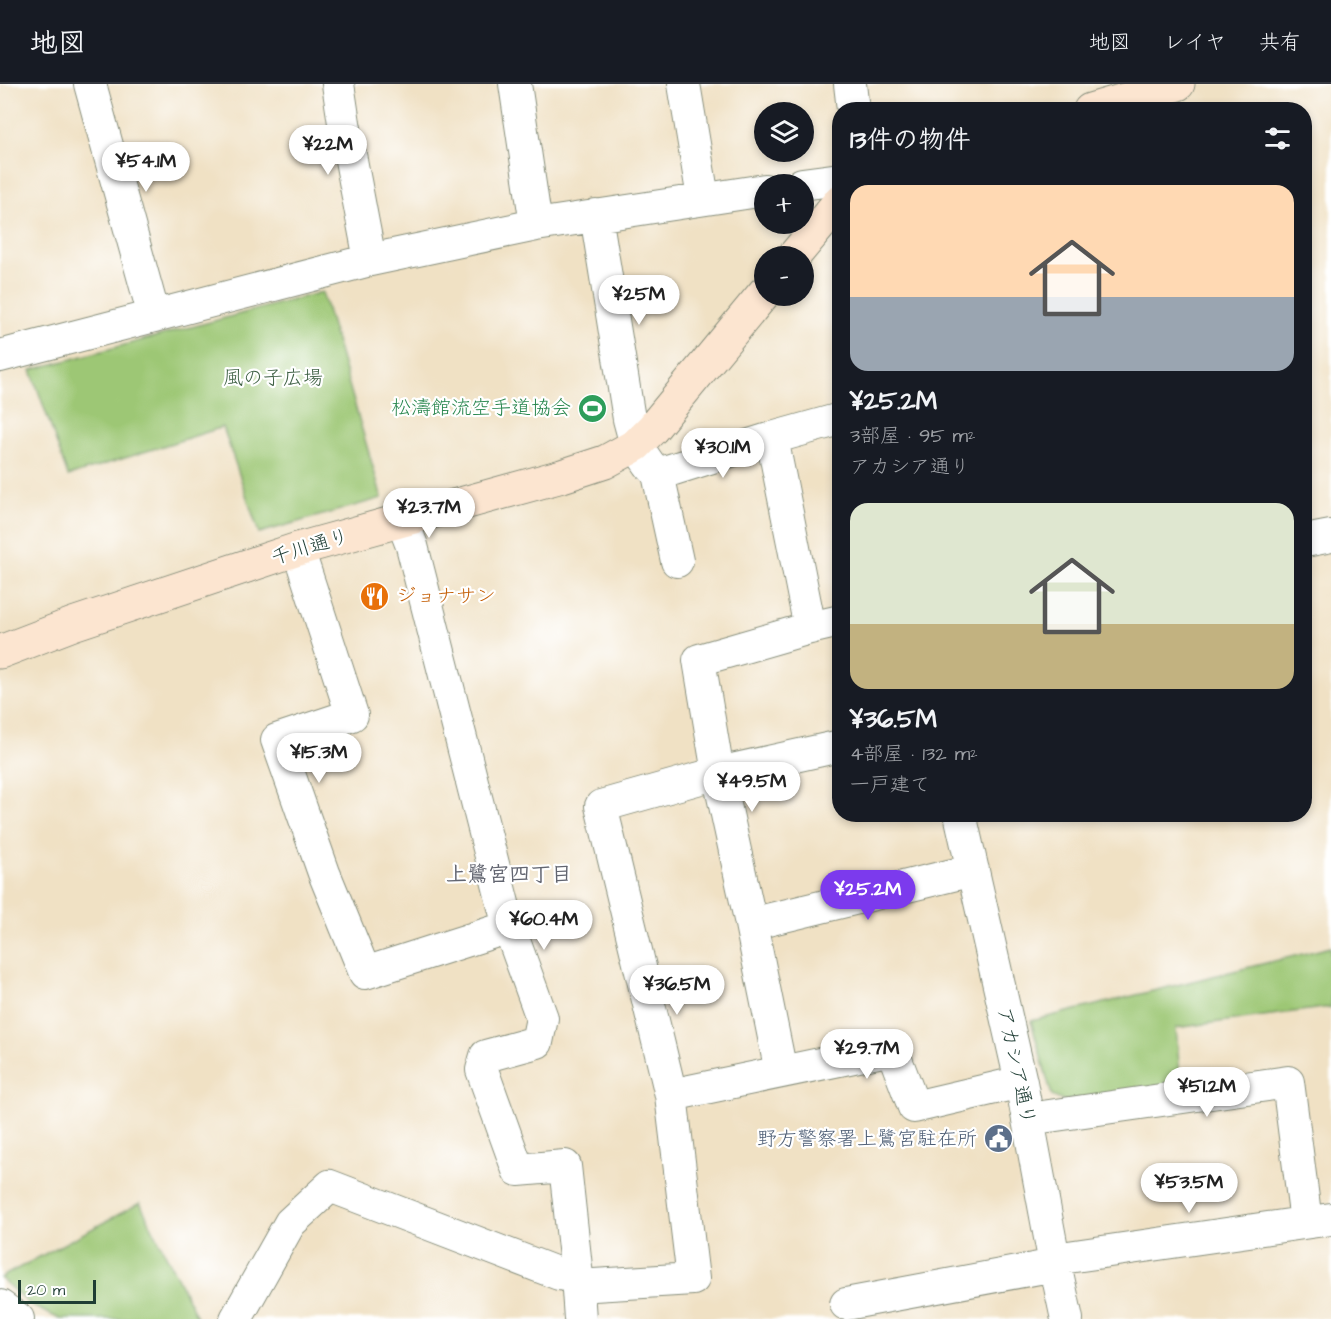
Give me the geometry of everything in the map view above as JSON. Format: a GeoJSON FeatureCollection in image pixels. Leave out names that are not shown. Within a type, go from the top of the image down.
{"type":"FeatureCollection","features":[{"type":"Feature","properties":{"kind":"main road"},"geometry":{"type":"LineString","coordinates":[[1117,102],[1178,84]]}},
{"type":"Feature","properties":{"kind":"main road"},"geometry":{"type":"LineString","coordinates":[[802,246],[832,211]]}},
{"type":"Feature","properties":{"kind":"main road","name":"千川通り"},"geometry":{"type":"LineString","coordinates":[[0,652],[74,624],[298,549],[562,476],[604,462],[636,445],[652,429],[754,305]]}},
{"type":"Feature","properties":{"kind":"street"},"geometry":{"type":"LineString","coordinates":[[90,84],[154,316]]}},
{"type":"Feature","properties":{"kind":"street"},"geometry":{"type":"LineString","coordinates":[[338,84],[370,260]]}},
{"type":"Feature","properties":{"kind":"street"},"geometry":{"type":"LineString","coordinates":[[515,84],[536,225]]}},
{"type":"Feature","properties":{"kind":"street"},"geometry":{"type":"LineString","coordinates":[[684,84],[703,198]]}},
{"type":"Feature","properties":{"kind":"street"},"geometry":{"type":"LineString","coordinates":[[850,84],[851,102]]}},
{"type":"Feature","properties":{"kind":"street"},"geometry":{"type":"LineString","coordinates":[[814,182],[832,180]]}},
{"type":"Feature","properties":{"kind":"street"},"geometry":{"type":"LineString","coordinates":[[0,356],[370,260],[536,225],[754,191]]}},
{"type":"Feature","properties":{"kind":"street"},"geometry":{"type":"LineString","coordinates":[[596,215],[629,419],[636,445],[658,474],[677,561]]}},
{"type":"Feature","properties":{"kind":"street"},"geometry":{"type":"LineString","coordinates":[[658,474],[832,421]]}},
{"type":"Feature","properties":{"kind":"street"},"geometry":{"type":"LineString","coordinates":[[772,438],[810,628]]}},
{"type":"Feature","properties":{"kind":"street"},"geometry":{"type":"LineString","coordinates":[[402,519],[412,546],[509,927],[542,1018],[537,1042],[486,1056],[482,1070],[518,1170],[565,1166],[580,1319]]}},
{"type":"Feature","properties":{"kind":"street"},"geometry":{"type":"LineString","coordinates":[[1312,540],[1331,536]]}},
{"type":"Feature","properties":{"kind":"street"},"geometry":{"type":"LineString","coordinates":[[298,549],[352,715],[277,740],[324,873],[364,973],[509,927]]}},
{"type":"Feature","properties":{"kind":"street"},"geometry":{"type":"LineString","coordinates":[[781,1072],[718,773],[699,660],[832,623]]}},
{"type":"Feature","properties":{"kind":"street"},"geometry":{"type":"LineString","coordinates":[[236,1319],[290,1223],[330,1186],[577,1281],[693,1279],[671,1095],[601,806],[718,773],[832,748]]}},
{"type":"Feature","properties":{"kind":"street","name":"アカシア通り"},"geometry":{"type":"LineString","coordinates":[[962,822],[1021,1082],[1067,1319]]}},
{"type":"Feature","properties":{"kind":"street"},"geometry":{"type":"LineString","coordinates":[[751,924],[973,870]]}},
{"type":"Feature","properties":{"kind":"street"},"geometry":{"type":"LineString","coordinates":[[671,1095],[892,1049],[914,1107],[1021,1082]]}},
{"type":"Feature","properties":{"kind":"street"},"geometry":{"type":"LineString","coordinates":[[846,1304],[1055,1262],[1319,1220],[1288,1082],[1028,1119]]}},
{"type":"Feature","properties":{"kind":"street"},"geometry":{"type":"LineString","coordinates":[[0,1306],[18,1319]]}},
{"type":"Feature","properties":{"kind":"green space","name":"風の子広場"},"geometry":{"type":"Polygon","coordinates":[[[322,292],[382,498],[259,533],[223,427],[68,476],[31,370],[322,292]]]}},
{"type":"Feature","properties":{"kind":"green space"},"geometry":{"type":"Polygon","coordinates":[[[1331,947],[1331,1008],[1176,1028],[1181,1087],[1063,1101],[1052,1096],[1031,1021],[1331,947]]]}},
{"type":"Feature","properties":{"kind":"green space"},"geometry":{"type":"Polygon","coordinates":[[[140,1203],[198,1319],[60,1319],[32,1306],[0,1278],[140,1203]]]}},
{"type":"Feature","properties":{"kind":"place","name":"松濤館流空手道協会"},"geometry":{"type":"Point","coordinates":[592,408]}},
{"type":"Feature","properties":{"kind":"place","name":"ジョナサン"},"geometry":{"type":"Point","coordinates":[375,596]}},
{"type":"Feature","properties":{"kind":"place","name":"野方警察署上鷺宮駐在所"},"geometry":{"type":"Point","coordinates":[998,1139]}},
{"type":"Feature","properties":{"kind":"district","name":"上鷺宮四丁目"},"geometry":{"type":"Point","coordinates":[509,874]}}]}
